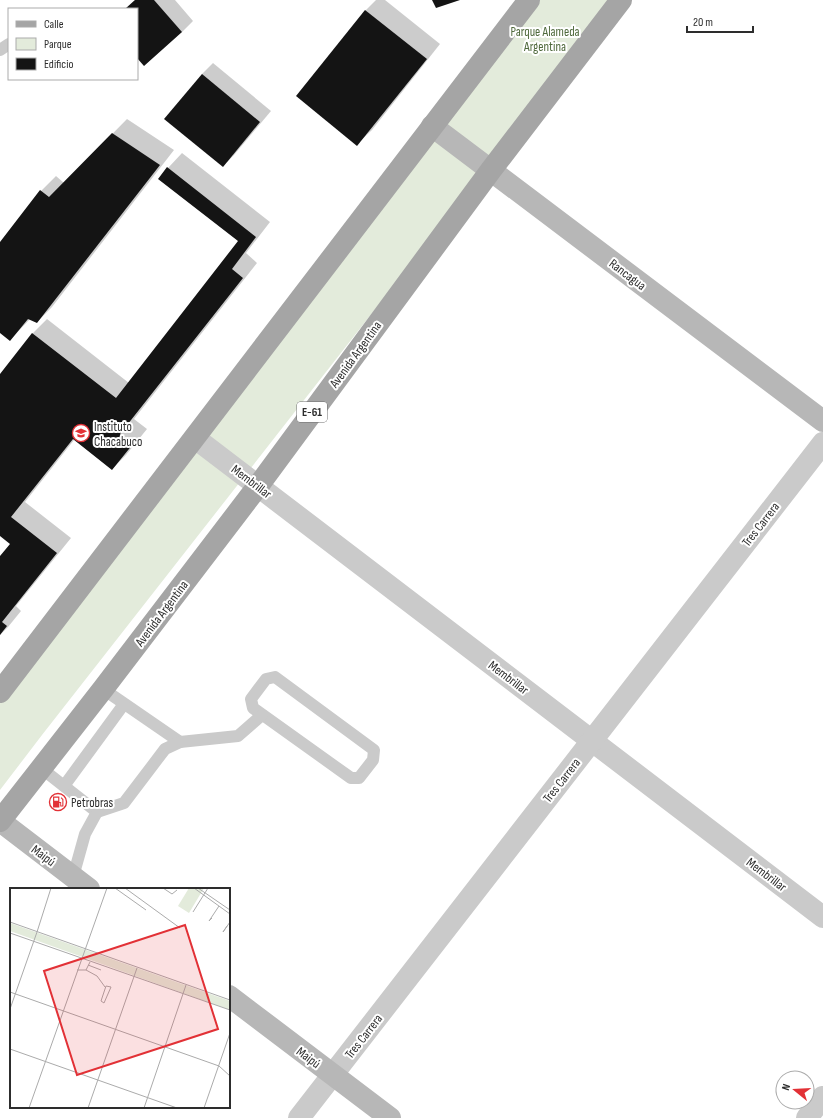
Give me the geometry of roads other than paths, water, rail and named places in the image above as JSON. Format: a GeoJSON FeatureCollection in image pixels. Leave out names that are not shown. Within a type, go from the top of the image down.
{"type":"FeatureCollection","features":[{"type":"Feature","properties":{"kind":"main road"},"geometry":{"type":"LineString","coordinates":[[0,692],[529,0]]}},
{"type":"Feature","properties":{"kind":"main road","name":"Avenida Argentina"},"geometry":{"type":"LineString","coordinates":[[0,821],[258,486],[491,170],[621,0]]}},
{"type":"Feature","properties":{"kind":"main road","name":"Rancagua"},"geometry":{"type":"LineString","coordinates":[[432,126],[823,421]]}},
{"type":"Feature","properties":{"kind":"main road","name":"Maipú"},"geometry":{"type":"LineString","coordinates":[[0,821],[81,883]]}},
{"type":"Feature","properties":{"kind":"main road","name":"Maipú"},"geometry":{"type":"LineString","coordinates":[[230,997],[390,1118]]}},
{"type":"Feature","properties":{"kind":"street","name":"Membrillar"},"geometry":{"type":"LineString","coordinates":[[195,438],[823,917]]}},
{"type":"Feature","properties":{"kind":"street","name":"Tres Carrera"},"geometry":{"type":"LineString","coordinates":[[299,1118],[823,443]]}},
{"type":"Feature","properties":{"kind":"street"},"geometry":{"type":"LineString","coordinates":[[807,1118],[823,1097]]}},
{"type":"Feature","properties":{"kind":"lane"},"geometry":{"type":"LineString","coordinates":[[275,676],[374,750],[373,760],[360,778],[351,778],[262,715],[253,708],[251,699],[266,679],[275,676]]}},
{"type":"Feature","properties":{"kind":"lane"},"geometry":{"type":"LineString","coordinates":[[103,689],[180,742]]}},
{"type":"Feature","properties":{"kind":"lane"},"geometry":{"type":"LineString","coordinates":[[64,786],[124,704]]}},
{"type":"Feature","properties":{"kind":"lane"},"geometry":{"type":"LineString","coordinates":[[81,883],[85,834],[97,812],[124,803],[164,749],[180,742],[238,736],[262,715]]}},
{"type":"Feature","properties":{"kind":"lane"},"geometry":{"type":"LineString","coordinates":[[42,768],[97,812]]}},
{"type":"Feature","properties":{"kind":"place","name":"Instituto Chacabuco"},"geometry":{"type":"Point","coordinates":[81,433]}},
{"type":"Feature","properties":{"kind":"place","name":"Petrobras"},"geometry":{"type":"Point","coordinates":[58,802]}},
{"type":"Feature","properties":{"kind":"park label","name":"Parque Alameda Argentina"},"geometry":{"type":"Point","coordinates":[545,38]}}]}
